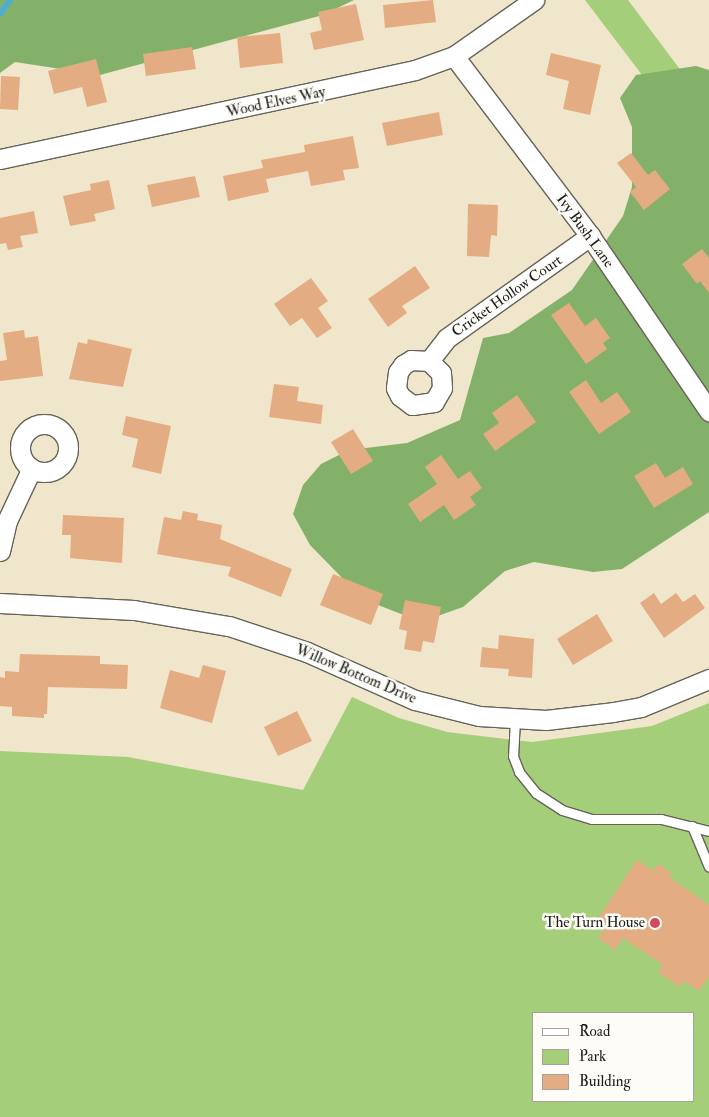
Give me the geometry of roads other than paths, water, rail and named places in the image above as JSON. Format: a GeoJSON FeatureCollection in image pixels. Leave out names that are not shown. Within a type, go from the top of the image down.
{"type":"FeatureCollection","features":[{"type":"Feature","properties":{"kind":"street","name":"Wood Elves Way"},"geometry":{"type":"LineString","coordinates":[[0,159],[386,79],[454,56],[534,0]]}},
{"type":"Feature","properties":{"kind":"street","name":"Ivy Bush Lane"},"geometry":{"type":"LineString","coordinates":[[454,56],[590,236],[709,411]]}},
{"type":"Feature","properties":{"kind":"street","name":"Cricket Hollow Court"},"geometry":{"type":"LineString","coordinates":[[429,361],[447,338],[590,236]]}},
{"type":"Feature","properties":{"kind":"street"},"geometry":{"type":"LineString","coordinates":[[0,550],[7,521],[31,470]]}},
{"type":"Feature","properties":{"kind":"street","name":"Willow Bottom Drive"},"geometry":{"type":"LineString","coordinates":[[0,602],[134,610],[229,626],[307,652],[378,686],[415,700],[479,716],[515,719],[577,718],[641,707],[709,679]]}},
{"type":"Feature","properties":{"kind":"lane"},"geometry":{"type":"LineString","coordinates":[[515,719],[513,756],[519,772],[526,782],[549,802],[578,817],[642,817],[709,831]]}},
{"type":"Feature","properties":{"kind":"lane"},"geometry":{"type":"LineString","coordinates":[[692,826],[709,867]]}},
{"type":"Feature","properties":{"kind":"waterway"},"geometry":{"type":"LineString","coordinates":[[0,14],[10,0]]}},
{"type":"Feature","properties":{"kind":"place","name":"The Turn House"},"geometry":{"type":"Point","coordinates":[655,923]}}]}
